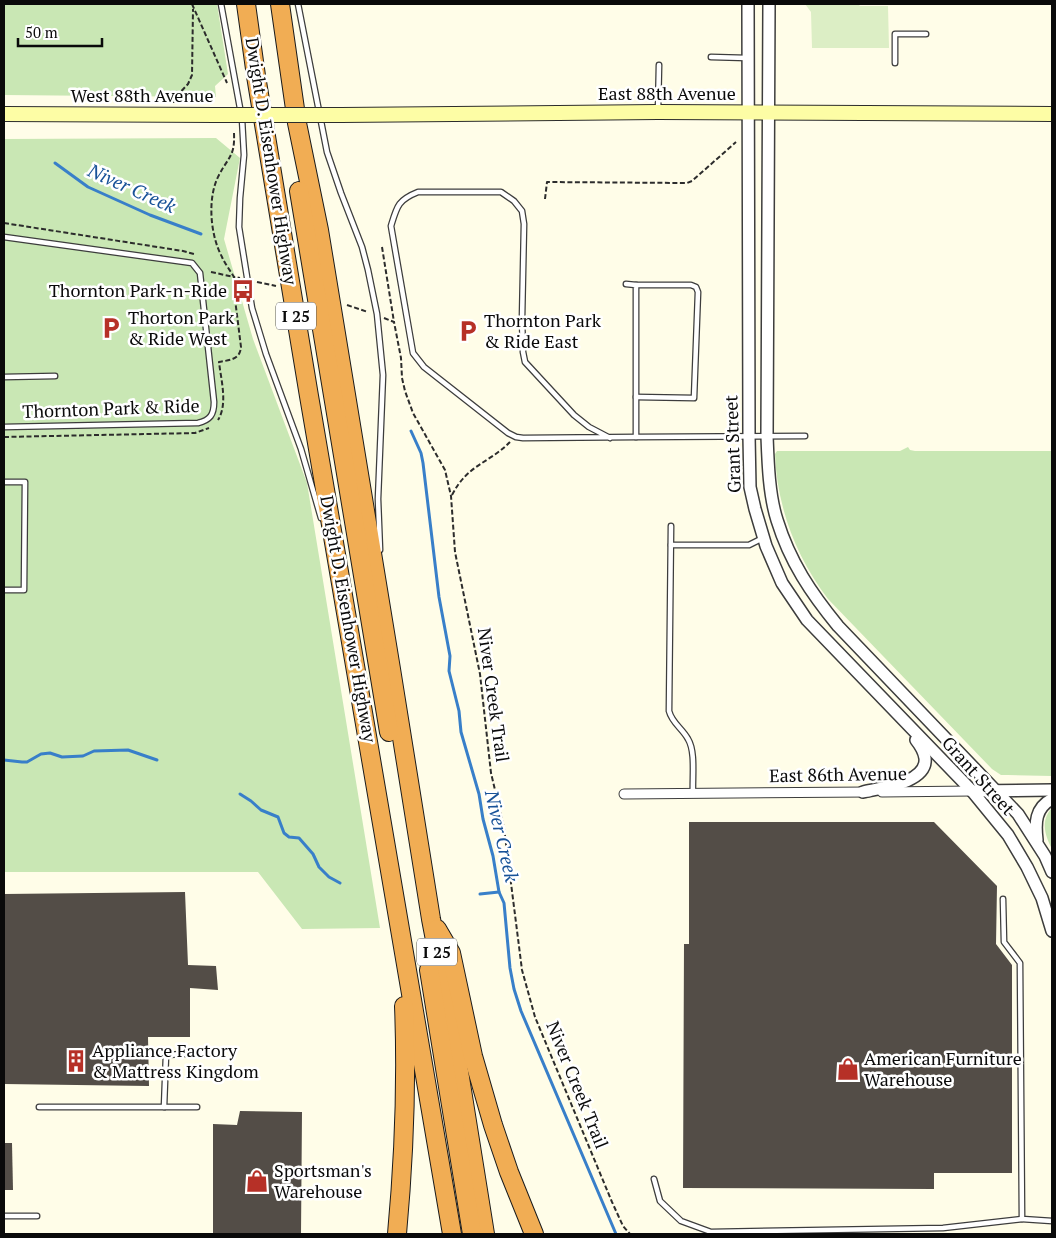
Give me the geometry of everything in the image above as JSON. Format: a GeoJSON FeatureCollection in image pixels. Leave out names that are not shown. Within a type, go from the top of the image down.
{"type":"FeatureCollection","features":[{"type":"Feature","properties":{"kind":"highway","name":"Dwight D. Eisenhower Highway"},"geometry":{"type":"LineString","coordinates":[[246,4],[256,76],[452,1234]]}},
{"type":"Feature","properties":{"kind":"highway","name":"Dwight D. Eisenhower Highway"},"geometry":{"type":"LineString","coordinates":[[280,4],[296,123],[319,230],[431,919],[453,1034],[486,1234]]}},
{"type":"Feature","properties":{"kind":"highway"},"geometry":{"type":"LineString","coordinates":[[296,123],[295,166],[472,1234]]}},
{"type":"Feature","properties":{"kind":"highway"},"geometry":{"type":"LineString","coordinates":[[395,901],[403,995],[405,1050],[403,1152],[397,1234]]}},
{"type":"Feature","properties":{"kind":"highway"},"geometry":{"type":"LineString","coordinates":[[431,919],[451,953],[473,1056],[493,1126],[534,1234]]}},
{"type":"Feature","properties":{"kind":"main road","name":"East 88th Avenue"},"geometry":{"type":"LineString","coordinates":[[281,115],[658,112],[1052,114]]}},
{"type":"Feature","properties":{"kind":"main road","name":"West 88th Avenue"},"geometry":{"type":"LineString","coordinates":[[4,114],[281,115]]}},
{"type":"Feature","properties":{"kind":"street","name":"Grant Street"},"geometry":{"type":"LineString","coordinates":[[748,4],[748,436],[750,487],[763,538],[782,584],[808,620],[972,791],[1008,835],[1027,867],[1042,898],[1052,931]]}},
{"type":"Feature","properties":{"kind":"street","name":"Grant Street"},"geometry":{"type":"LineString","coordinates":[[769,4],[767,436],[768,460],[776,519],[793,562],[806,584],[838,626],[1018,814],[1037,842],[1052,872]]}},
{"type":"Feature","properties":{"kind":"street"},"geometry":{"type":"LineString","coordinates":[[863,792],[913,779],[920,772],[924,766],[925,758],[923,751],[908,726]]}},
{"type":"Feature","properties":{"kind":"street","name":"East 86th Avenue"},"geometry":{"type":"LineString","coordinates":[[624,794],[1052,790]]}},
{"type":"Feature","properties":{"kind":"street"},"geometry":{"type":"LineString","coordinates":[[1037,842],[1036,818],[1039,810],[1052,799]]}},
{"type":"Feature","properties":{"kind":"lane"},"geometry":{"type":"LineString","coordinates":[[221,4],[242,119],[244,156],[239,227],[252,308],[266,354],[305,463],[322,522]]}},
{"type":"Feature","properties":{"kind":"lane"},"geometry":{"type":"LineString","coordinates":[[298,4],[327,152],[362,247],[377,314],[383,375],[378,490],[380,554]]}},
{"type":"Feature","properties":{"kind":"lane"},"geometry":{"type":"LineString","coordinates":[[895,63],[895,34],[926,34]]}},
{"type":"Feature","properties":{"kind":"lane"},"geometry":{"type":"LineString","coordinates":[[711,58],[748,58]]}},
{"type":"Feature","properties":{"kind":"lane"},"geometry":{"type":"LineString","coordinates":[[658,112],[659,65]]}},
{"type":"Feature","properties":{"kind":"lane"},"geometry":{"type":"LineString","coordinates":[[610,438],[589,427],[574,415],[525,362],[522,320],[524,224],[522,211],[514,201],[502,192],[418,192],[406,197],[397,206],[391,226],[413,353],[424,367],[508,433],[516,437],[610,438],[805,436]]}},
{"type":"Feature","properties":{"kind":"lane","name":"Thornton Park & Ride"},"geometry":{"type":"LineString","coordinates":[[4,237],[192,263],[200,273],[214,394],[214,409],[208,419],[198,423],[4,427]]}},
{"type":"Feature","properties":{"kind":"lane"},"geometry":{"type":"LineString","coordinates":[[626,284],[691,285],[696,287],[698,292],[694,398],[636,398]]}},
{"type":"Feature","properties":{"kind":"lane"},"geometry":{"type":"LineString","coordinates":[[636,285],[636,438]]}},
{"type":"Feature","properties":{"kind":"lane"},"geometry":{"type":"LineString","coordinates":[[4,377],[55,376]]}},
{"type":"Feature","properties":{"kind":"lane"},"geometry":{"type":"LineString","coordinates":[[4,482],[25,482],[24,590],[4,590]]}},
{"type":"Feature","properties":{"kind":"lane"},"geometry":{"type":"LineString","coordinates":[[671,526],[669,711],[674,723],[687,737],[691,746],[693,794]]}},
{"type":"Feature","properties":{"kind":"lane"},"geometry":{"type":"LineString","coordinates":[[671,545],[749,545],[763,538]]}},
{"type":"Feature","properties":{"kind":"lane"},"geometry":{"type":"LineString","coordinates":[[330,551],[349,627]]}},
{"type":"Feature","properties":{"kind":"lane"},"geometry":{"type":"LineString","coordinates":[[381,572],[383,619]]}},
{"type":"Feature","properties":{"kind":"lane"},"geometry":{"type":"LineString","coordinates":[[1003,899],[1004,942],[1020,963],[1022,1219]]}},
{"type":"Feature","properties":{"kind":"lane"},"geometry":{"type":"LineString","coordinates":[[164,1107],[166,1055],[216,1052]]}},
{"type":"Feature","properties":{"kind":"lane"},"geometry":{"type":"LineString","coordinates":[[39,1107],[197,1106]]}},
{"type":"Feature","properties":{"kind":"lane"},"geometry":{"type":"LineString","coordinates":[[654,1179],[660,1201],[681,1221],[711,1232],[943,1228],[1022,1219],[1052,1221]]}},
{"type":"Feature","properties":{"kind":"lane"},"geometry":{"type":"LineString","coordinates":[[5,1216],[37,1216]]}},
{"type":"Feature","properties":{"kind":"path"},"geometry":{"type":"LineString","coordinates":[[193,5],[227,85]]}},
{"type":"Feature","properties":{"kind":"path"},"geometry":{"type":"LineString","coordinates":[[173,114],[174,99],[188,84],[192,75],[193,5]]}},
{"type":"Feature","properties":{"kind":"path"},"geometry":{"type":"LineString","coordinates":[[221,256],[212,221],[212,202],[217,181],[234,150],[234,131]]}},
{"type":"Feature","properties":{"kind":"path"},"geometry":{"type":"LineString","coordinates":[[545,199],[547,182],[687,183],[692,181],[736,142]]}},
{"type":"Feature","properties":{"kind":"path"},"geometry":{"type":"LineString","coordinates":[[382,247],[394,322]]}},
{"type":"Feature","properties":{"kind":"path"},"geometry":{"type":"LineString","coordinates":[[210,272],[234,277],[237,292],[235,298],[240,352],[236,358],[219,362],[223,407],[220,419],[215,424]]}},
{"type":"Feature","properties":{"kind":"path","name":"Niver Creek Trail"},"geometry":{"type":"LineString","coordinates":[[402,358],[402,378],[405,391],[414,413],[445,470],[451,496],[455,552],[480,674],[491,773],[506,843],[526,986],[535,1017],[612,1202],[623,1226],[630,1234]]}},
{"type":"Feature","properties":{"kind":"path"},"geometry":{"type":"LineString","coordinates":[[4,437],[195,433],[212,427]]}},
{"type":"Feature","properties":{"kind":"path"},"geometry":{"type":"LineString","coordinates":[[451,496],[457,485],[470,470],[503,450],[516,437]]}},
{"type":"Feature","properties":{"kind":"green space"},"geometry":{"type":"Polygon","coordinates":[[[4,4],[217,4],[228,74],[215,86],[216,97],[4,95],[4,4]]]}},
{"type":"Feature","properties":{"kind":"green space"},"geometry":{"type":"Polygon","coordinates":[[[805,4],[888,6],[889,48],[812,48],[811,12],[805,4]]]}},
{"type":"Feature","properties":{"kind":"green space"},"geometry":{"type":"Polygon","coordinates":[[[216,138],[240,158],[224,239],[253,339],[307,483],[380,928],[302,929],[258,872],[4,872],[4,139],[216,138]]]}},
{"type":"Feature","properties":{"kind":"green space"},"geometry":{"type":"Polygon","coordinates":[[[908,447],[910,450],[915,451],[1052,451],[1052,776],[1001,775],[992,769],[828,599],[806,566],[790,531],[780,493],[775,454],[777,451],[900,451],[908,447]]]}},
{"type":"Feature","properties":{"kind":"green space"},"geometry":{"type":"Polygon","coordinates":[[[1052,808],[1052,849],[1047,839],[1045,823],[1048,813],[1052,808]]]}},
{"type":"Feature","properties":{"kind":"building","name":"American Furniture Warehouse"},"geometry":{"type":"Polygon","coordinates":[[[689,822],[934,822],[997,886],[996,944],[1012,965],[1012,1173],[934,1173],[934,1189],[683,1188],[684,944],[689,944],[689,822]]]}},
{"type":"Feature","properties":{"kind":"building","name":"Appliance Factory & Mattress Kingdom"},"geometry":{"type":"Polygon","coordinates":[[[185,892],[188,965],[216,966],[218,990],[190,988],[190,1037],[148,1037],[149,1086],[4,1084],[4,894],[185,892]]]}},
{"type":"Feature","properties":{"kind":"building","name":"Sportsman's Warehouse"},"geometry":{"type":"Polygon","coordinates":[[[240,1111],[302,1112],[301,1234],[213,1234],[213,1124],[237,1125],[240,1111]]]}},
{"type":"Feature","properties":{"kind":"building"},"geometry":{"type":"Polygon","coordinates":[[[4,1143],[12,1143],[13,1190],[4,1190],[4,1143]]]}},
{"type":"Feature","properties":{"kind":"waterway","name":"Niver Creek"},"geometry":{"type":"LineString","coordinates":[[55,163],[88,187],[150,215],[201,234]]}},
{"type":"Feature","properties":{"kind":"waterway","name":"Niver Creek"},"geometry":{"type":"LineString","coordinates":[[411,431],[421,453],[423,463],[439,597],[450,656],[449,671],[459,711],[461,732],[479,794],[499,892],[504,903],[510,968],[514,989],[521,1011],[616,1234]]}},
{"type":"Feature","properties":{"kind":"waterway"},"geometry":{"type":"LineString","coordinates":[[4,760],[27,762],[41,754],[50,753],[62,757],[83,756],[94,751],[128,750],[157,760]]}},
{"type":"Feature","properties":{"kind":"waterway"},"geometry":{"type":"LineString","coordinates":[[240,794],[261,810],[278,817],[284,833],[289,837],[299,838],[313,854],[319,867],[329,877],[340,883]]}},
{"type":"Feature","properties":{"kind":"waterway"},"geometry":{"type":"LineString","coordinates":[[480,894],[499,892]]}},
{"type":"Feature","properties":{"kind":"place","name":"Thornton Park-n-Ride"},"geometry":{"type":"Point","coordinates":[243,291]}},
{"type":"Feature","properties":{"kind":"place","name":"Thorton Park & Ride West"},"geometry":{"type":"Point","coordinates":[111,328]}},
{"type":"Feature","properties":{"kind":"place","name":"Thornton Park & Ride East"},"geometry":{"type":"Point","coordinates":[468,331]}},
{"type":"Feature","properties":{"kind":"place","name":"Appliance Factory & Mattress Kingdom"},"geometry":{"type":"Point","coordinates":[76,1061]}},
{"type":"Feature","properties":{"kind":"place","name":"American Furniture Warehouse"},"geometry":{"type":"Point","coordinates":[848,1069]}},
{"type":"Feature","properties":{"kind":"place","name":"Sportsman's Warehouse"},"geometry":{"type":"Point","coordinates":[257,1181]}}]}
